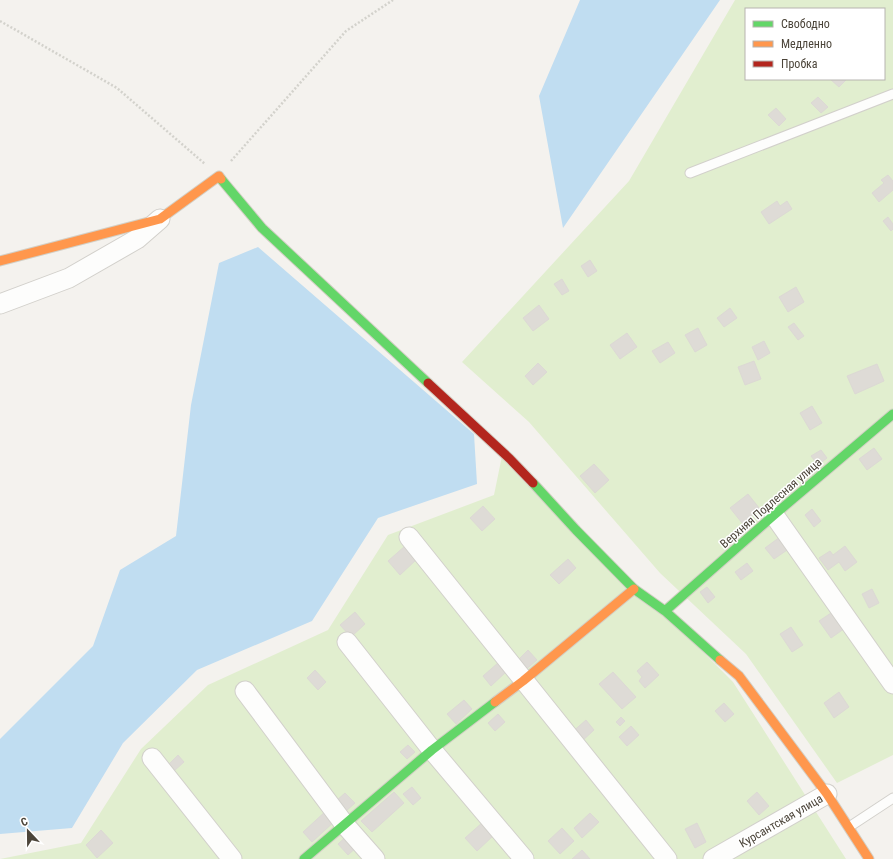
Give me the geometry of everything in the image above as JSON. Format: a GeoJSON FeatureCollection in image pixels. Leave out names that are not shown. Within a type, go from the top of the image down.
{"type":"FeatureCollection","features":[{"type":"Feature","properties":{"kind":"street"},"geometry":{"type":"LineString","coordinates":[[0,304],[69,278],[138,239],[160,219],[219,176],[262,228],[510,459],[576,530],[634,589],[665,611],[739,676],[827,794],[869,859]]}},
{"type":"Feature","properties":{"kind":"street"},"geometry":{"type":"LineString","coordinates":[[0,261],[160,219]]}},
{"type":"Feature","properties":{"kind":"street","name":"Верхняя Подлесная улица"},"geometry":{"type":"LineString","coordinates":[[665,611],[774,515],[893,414]]}},
{"type":"Feature","properties":{"kind":"street"},"geometry":{"type":"LineString","coordinates":[[774,515],[893,684]]}},
{"type":"Feature","properties":{"kind":"street"},"geometry":{"type":"LineString","coordinates":[[410,537],[523,681],[667,859]]}},
{"type":"Feature","properties":{"kind":"street"},"geometry":{"type":"LineString","coordinates":[[304,859],[346,825],[432,750],[523,681],[634,589]]}},
{"type":"Feature","properties":{"kind":"street"},"geometry":{"type":"LineString","coordinates":[[347,642],[432,750],[524,859]]}},
{"type":"Feature","properties":{"kind":"street"},"geometry":{"type":"LineString","coordinates":[[245,691],[346,825],[375,859]]}},
{"type":"Feature","properties":{"kind":"street"},"geometry":{"type":"LineString","coordinates":[[152,758],[232,859]]}},
{"type":"Feature","properties":{"kind":"street","name":"Курсантская улица"},"geometry":{"type":"LineString","coordinates":[[714,859],[827,794]]}},
{"type":"Feature","properties":{"kind":"lane"},"geometry":{"type":"LineString","coordinates":[[690,173],[893,94]]}},
{"type":"Feature","properties":{"kind":"lane"},"geometry":{"type":"LineString","coordinates":[[849,827],[893,798]]}},
{"type":"Feature","properties":{"kind":"path"},"geometry":{"type":"LineString","coordinates":[[0,21],[117,88],[219,176],[346,31],[393,0]]}},
{"type":"Feature","properties":{"kind":"green space"},"geometry":{"type":"Polygon","coordinates":[[[735,0],[893,0],[893,755],[837,783],[746,654],[660,573],[529,422],[462,362],[629,181],[735,0]]]}},
{"type":"Feature","properties":{"kind":"green space"},"geometry":{"type":"Polygon","coordinates":[[[503,451],[733,682],[846,859],[0,859],[81,843],[141,749],[208,685],[328,630],[388,535],[494,495],[503,451]]]}},
{"type":"Feature","properties":{"kind":"water"},"geometry":{"type":"Polygon","coordinates":[[[580,0],[720,0],[563,228],[539,96],[580,0]]]}},
{"type":"Feature","properties":{"kind":"water"},"geometry":{"type":"Polygon","coordinates":[[[258,247],[474,434],[477,484],[378,518],[312,621],[197,670],[123,743],[72,828],[0,834],[0,739],[93,646],[120,570],[176,536],[191,405],[219,263],[258,247]]]}},
{"type":"Feature","properties":{"kind":"building"},"geometry":{"type":"Polygon","coordinates":[[[831,80],[846,80],[839,87],[831,80]]]}},
{"type":"Feature","properties":{"kind":"building"},"geometry":{"type":"Polygon","coordinates":[[[818,97],[828,107],[821,113],[811,103],[818,97]]]}},
{"type":"Feature","properties":{"kind":"building"},"geometry":{"type":"Polygon","coordinates":[[[776,108],[786,119],[779,126],[768,115],[776,108]]]}},
{"type":"Feature","properties":{"kind":"building"},"geometry":{"type":"Polygon","coordinates":[[[888,175],[893,181],[893,190],[879,202],[872,193],[884,183],[881,180],[888,175]]]}},
{"type":"Feature","properties":{"kind":"building"},"geometry":{"type":"Polygon","coordinates":[[[777,201],[780,206],[787,201],[792,209],[769,224],[761,212],[777,201]]]}},
{"type":"Feature","properties":{"kind":"building"},"geometry":{"type":"Polygon","coordinates":[[[888,217],[893,224],[893,229],[891,231],[883,221],[888,217]]]}},
{"type":"Feature","properties":{"kind":"building"},"geometry":{"type":"Polygon","coordinates":[[[590,260],[597,271],[588,277],[581,266],[590,260]]]}},
{"type":"Feature","properties":{"kind":"building"},"geometry":{"type":"Polygon","coordinates":[[[562,279],[569,291],[562,295],[554,284],[562,279]]]}},
{"type":"Feature","properties":{"kind":"building"},"geometry":{"type":"Polygon","coordinates":[[[796,287],[804,302],[788,312],[779,297],[796,287]]]}},
{"type":"Feature","properties":{"kind":"building"},"geometry":{"type":"Polygon","coordinates":[[[539,305],[549,319],[533,331],[523,318],[539,305]]]}},
{"type":"Feature","properties":{"kind":"building"},"geometry":{"type":"Polygon","coordinates":[[[730,308],[737,318],[724,327],[717,318],[730,308]]]}},
{"type":"Feature","properties":{"kind":"building"},"geometry":{"type":"Polygon","coordinates":[[[794,323],[804,336],[798,340],[788,327],[794,323]]]}},
{"type":"Feature","properties":{"kind":"building"},"geometry":{"type":"Polygon","coordinates":[[[698,328],[707,345],[695,352],[685,335],[698,328]]]}},
{"type":"Feature","properties":{"kind":"building"},"geometry":{"type":"Polygon","coordinates":[[[627,333],[637,347],[620,359],[610,345],[627,333]]]}},
{"type":"Feature","properties":{"kind":"building"},"geometry":{"type":"Polygon","coordinates":[[[764,341],[770,353],[758,360],[752,347],[764,341]]]}},
{"type":"Feature","properties":{"kind":"building"},"geometry":{"type":"Polygon","coordinates":[[[668,342],[675,353],[660,363],[652,351],[668,342]]]}},
{"type":"Feature","properties":{"kind":"building"},"geometry":{"type":"Polygon","coordinates":[[[754,361],[761,379],[745,385],[738,367],[754,361]]]}},
{"type":"Feature","properties":{"kind":"building"},"geometry":{"type":"Polygon","coordinates":[[[538,363],[547,372],[533,385],[525,376],[538,363]]]}},
{"type":"Feature","properties":{"kind":"building"},"geometry":{"type":"Polygon","coordinates":[[[877,364],[884,381],[855,394],[847,376],[877,364]]]}},
{"type":"Feature","properties":{"kind":"building"},"geometry":{"type":"Polygon","coordinates":[[[812,406],[822,423],[810,430],[800,413],[812,406]]]}},
{"type":"Feature","properties":{"kind":"building"},"geometry":{"type":"Polygon","coordinates":[[[874,448],[882,459],[867,470],[859,459],[874,448]]]}},
{"type":"Feature","properties":{"kind":"building"},"geometry":{"type":"Polygon","coordinates":[[[821,450],[827,458],[818,465],[811,456],[821,450]]]}},
{"type":"Feature","properties":{"kind":"building"},"geometry":{"type":"Polygon","coordinates":[[[594,464],[609,480],[595,493],[580,476],[594,464]]]}},
{"type":"Feature","properties":{"kind":"building"},"geometry":{"type":"Polygon","coordinates":[[[748,494],[760,509],[742,523],[730,508],[748,494]]]}},
{"type":"Feature","properties":{"kind":"building"},"geometry":{"type":"Polygon","coordinates":[[[483,506],[495,519],[482,531],[470,518],[483,506]]]}},
{"type":"Feature","properties":{"kind":"building"},"geometry":{"type":"Polygon","coordinates":[[[812,509],[821,521],[814,527],[805,515],[812,509]]]}},
{"type":"Feature","properties":{"kind":"building"},"geometry":{"type":"Polygon","coordinates":[[[784,534],[793,546],[774,559],[765,548],[784,534]]]}},
{"type":"Feature","properties":{"kind":"building"},"geometry":{"type":"Polygon","coordinates":[[[405,546],[417,559],[400,575],[388,561],[405,546]]]}},
{"type":"Feature","properties":{"kind":"building"},"geometry":{"type":"Polygon","coordinates":[[[845,546],[857,562],[845,571],[839,562],[828,570],[819,558],[830,551],[833,555],[845,546]]]}},
{"type":"Feature","properties":{"kind":"building"},"geometry":{"type":"Polygon","coordinates":[[[568,559],[576,568],[559,584],[550,575],[568,559]]]}},
{"type":"Feature","properties":{"kind":"building"},"geometry":{"type":"Polygon","coordinates":[[[747,563],[753,571],[741,580],[735,572],[747,563]]]}},
{"type":"Feature","properties":{"kind":"building"},"geometry":{"type":"Polygon","coordinates":[[[707,587],[715,597],[708,603],[700,592],[707,587]]]}},
{"type":"Feature","properties":{"kind":"building"},"geometry":{"type":"Polygon","coordinates":[[[872,589],[879,603],[869,608],[862,594],[872,589]]]}},
{"type":"Feature","properties":{"kind":"building"},"geometry":{"type":"Polygon","coordinates":[[[837,609],[848,626],[831,638],[819,621],[837,609]]]}},
{"type":"Feature","properties":{"kind":"building"},"geometry":{"type":"Polygon","coordinates":[[[355,612],[365,624],[351,637],[340,625],[355,612]]]}},
{"type":"Feature","properties":{"kind":"building"},"geometry":{"type":"Polygon","coordinates":[[[791,627],[803,645],[792,652],[780,634],[791,627]]]}},
{"type":"Feature","properties":{"kind":"building"},"geometry":{"type":"Polygon","coordinates":[[[528,650],[537,660],[523,672],[515,663],[528,650]]]}},
{"type":"Feature","properties":{"kind":"building"},"geometry":{"type":"Polygon","coordinates":[[[499,662],[507,671],[491,686],[483,676],[499,662]]]}},
{"type":"Feature","properties":{"kind":"building"},"geometry":{"type":"Polygon","coordinates":[[[647,662],[659,675],[645,688],[639,681],[642,677],[637,671],[647,662]]]}},
{"type":"Feature","properties":{"kind":"building"},"geometry":{"type":"Polygon","coordinates":[[[315,670],[326,682],[318,690],[307,678],[315,670]]]}},
{"type":"Feature","properties":{"kind":"building"},"geometry":{"type":"Polygon","coordinates":[[[613,672],[636,697],[622,709],[599,684],[613,672]]]}},
{"type":"Feature","properties":{"kind":"building"},"geometry":{"type":"Polygon","coordinates":[[[839,692],[849,707],[834,718],[824,703],[839,692]]]}},
{"type":"Feature","properties":{"kind":"building"},"geometry":{"type":"Polygon","coordinates":[[[464,700],[472,709],[456,724],[447,714],[464,700]]]}},
{"type":"Feature","properties":{"kind":"building"},"geometry":{"type":"Polygon","coordinates":[[[724,703],[734,714],[725,722],[715,711],[724,703]]]}},
{"type":"Feature","properties":{"kind":"building"},"geometry":{"type":"Polygon","coordinates":[[[498,714],[505,722],[495,731],[488,723],[498,714]]]}},
{"type":"Feature","properties":{"kind":"building"},"geometry":{"type":"Polygon","coordinates":[[[621,717],[625,721],[620,726],[616,722],[621,717]]]}},
{"type":"Feature","properties":{"kind":"building"},"geometry":{"type":"Polygon","coordinates":[[[586,720],[594,730],[580,743],[571,733],[586,720]]]}},
{"type":"Feature","properties":{"kind":"building"},"geometry":{"type":"Polygon","coordinates":[[[631,726],[639,735],[627,746],[619,737],[631,726]]]}},
{"type":"Feature","properties":{"kind":"building"},"geometry":{"type":"Polygon","coordinates":[[[408,745],[415,752],[407,759],[400,752],[408,745]]]}},
{"type":"Feature","properties":{"kind":"building"},"geometry":{"type":"Polygon","coordinates":[[[178,755],[184,762],[174,771],[168,765],[178,755]]]}},
{"type":"Feature","properties":{"kind":"building"},"geometry":{"type":"Polygon","coordinates":[[[412,787],[421,798],[413,805],[403,794],[412,787]]]}},
{"type":"Feature","properties":{"kind":"building"},"geometry":{"type":"Polygon","coordinates":[[[394,792],[404,803],[372,832],[361,821],[394,792]]]}},
{"type":"Feature","properties":{"kind":"building"},"geometry":{"type":"Polygon","coordinates":[[[757,792],[769,806],[759,815],[747,801],[757,792]]]}},
{"type":"Feature","properties":{"kind":"building"},"geometry":{"type":"Polygon","coordinates":[[[345,793],[355,803],[346,811],[336,801],[345,793]]]}},
{"type":"Feature","properties":{"kind":"building"},"geometry":{"type":"Polygon","coordinates":[[[327,810],[336,820],[312,842],[303,832],[327,810]]]}},
{"type":"Feature","properties":{"kind":"building"},"geometry":{"type":"Polygon","coordinates":[[[590,813],[599,822],[582,838],[574,828],[590,813]]]}},
{"type":"Feature","properties":{"kind":"building"},"geometry":{"type":"Polygon","coordinates":[[[483,822],[494,835],[477,851],[465,838],[483,822]]]}},
{"type":"Feature","properties":{"kind":"building"},"geometry":{"type":"Polygon","coordinates":[[[697,823],[706,842],[695,848],[685,829],[697,823]]]}},
{"type":"Feature","properties":{"kind":"building"},"geometry":{"type":"Polygon","coordinates":[[[562,828],[574,841],[560,854],[548,841],[562,828]]]}},
{"type":"Feature","properties":{"kind":"building"},"geometry":{"type":"Polygon","coordinates":[[[101,830],[113,843],[97,858],[86,845],[101,830]]]}},
{"type":"Feature","properties":{"kind":"building"},"geometry":{"type":"Polygon","coordinates":[[[349,834],[359,845],[348,855],[338,844],[349,834]]]}},
{"type":"Feature","properties":{"kind":"building"},"geometry":{"type":"Polygon","coordinates":[[[582,850],[590,859],[572,859],[582,850]]]}},
{"type":"Feature","properties":{"kind":"traffic: fast"},"geometry":{"type":"LineString","coordinates":[[221,179],[262,228],[428,383]]}},
{"type":"Feature","properties":{"kind":"traffic: fast"},"geometry":{"type":"LineString","coordinates":[[665,611],[774,515],[893,414]]}},
{"type":"Feature","properties":{"kind":"traffic: fast"},"geometry":{"type":"LineString","coordinates":[[533,483],[576,530],[634,589],[665,611],[720,660]]}},
{"type":"Feature","properties":{"kind":"traffic: fast"},"geometry":{"type":"LineString","coordinates":[[304,859],[432,750],[495,702]]}},
{"type":"Feature","properties":{"kind":"traffic: slow"},"geometry":{"type":"LineString","coordinates":[[0,261],[160,219],[219,176],[221,179]]}},
{"type":"Feature","properties":{"kind":"traffic: slow"},"geometry":{"type":"LineString","coordinates":[[495,702],[523,681],[634,589]]}},
{"type":"Feature","properties":{"kind":"traffic: slow"},"geometry":{"type":"LineString","coordinates":[[720,660],[739,676],[827,794],[869,859]]}},
{"type":"Feature","properties":{"kind":"traffic: jam"},"geometry":{"type":"LineString","coordinates":[[428,383],[510,459],[533,483]]}}]}
